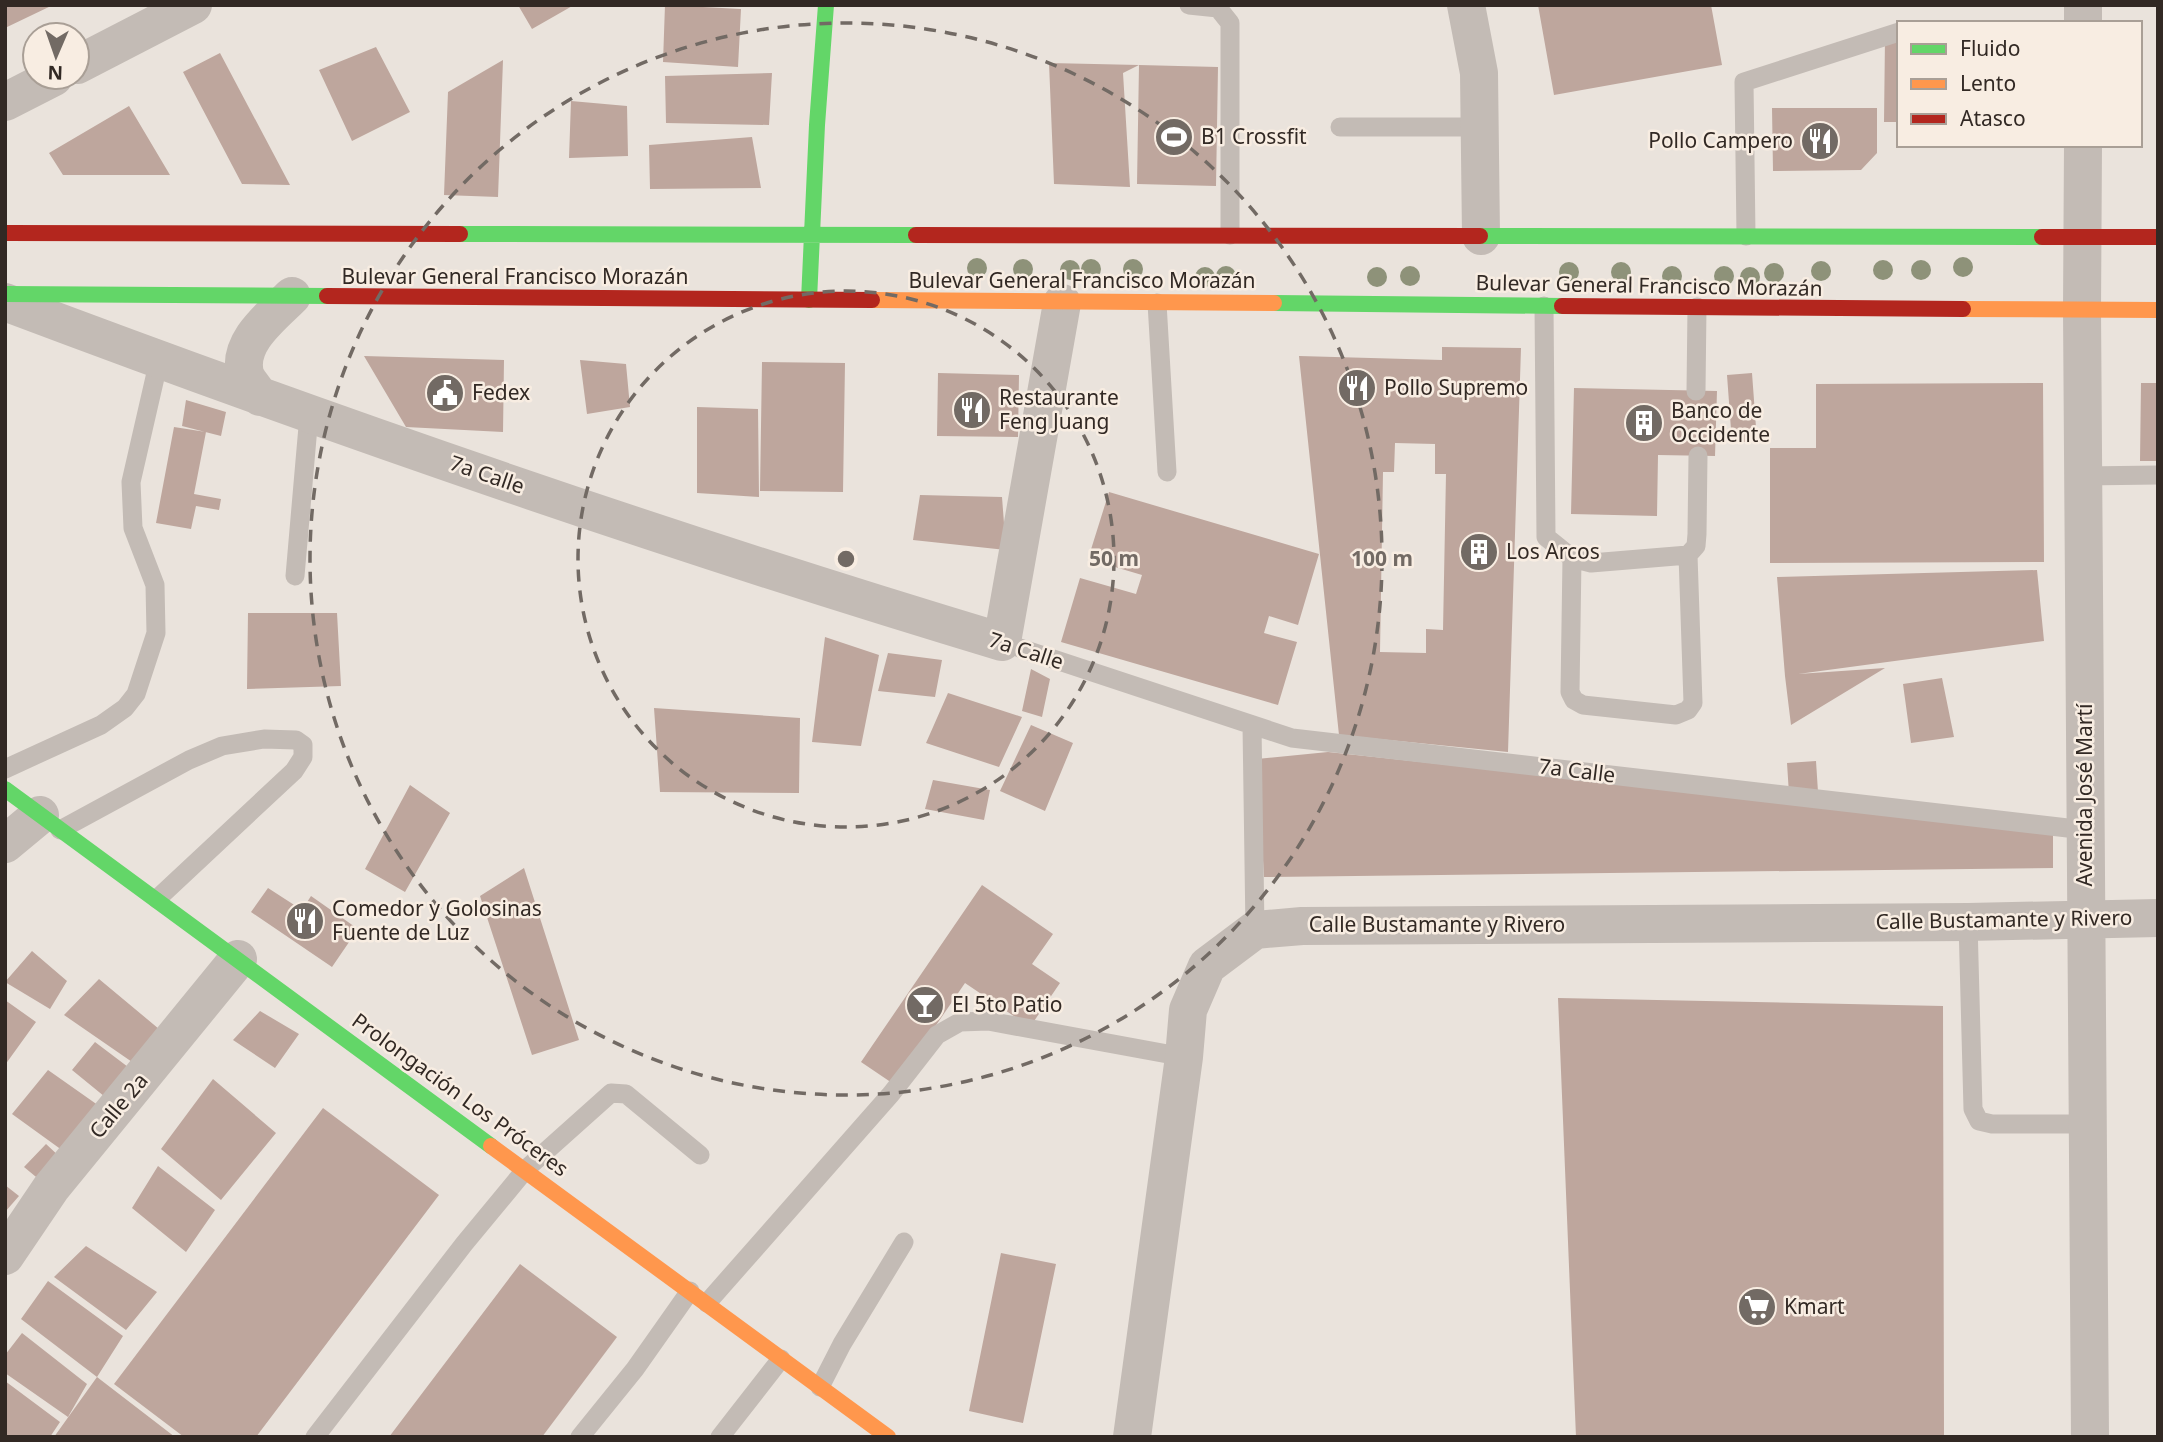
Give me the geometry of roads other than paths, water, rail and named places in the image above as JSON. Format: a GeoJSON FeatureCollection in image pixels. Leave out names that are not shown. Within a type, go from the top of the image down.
{"type":"FeatureCollection","features":[{"type":"Feature","properties":{"kind":"main road"},"geometry":{"type":"LineString","coordinates":[[809,300],[826,5]]}},
{"type":"Feature","properties":{"kind":"main road","name":"Bulevar General Francisco Morazán"},"geometry":{"type":"LineString","coordinates":[[5,233],[2158,237]]}},
{"type":"Feature","properties":{"kind":"main road","name":"Bulevar General Francisco Morazán"},"geometry":{"type":"LineString","coordinates":[[5,294],[2158,310]]}},
{"type":"Feature","properties":{"kind":"main road","name":"Prolongación Los Próceres"},"geometry":{"type":"LineString","coordinates":[[5,789],[888,1437]]}},
{"type":"Feature","properties":{"kind":"street"},"geometry":{"type":"LineString","coordinates":[[91,58],[193,5]]}},
{"type":"Feature","properties":{"kind":"street"},"geometry":{"type":"LineString","coordinates":[[1466,5],[1479,73],[1481,236]]}},
{"type":"Feature","properties":{"kind":"street"},"geometry":{"type":"LineString","coordinates":[[5,102],[27,91]]}},
{"type":"Feature","properties":{"kind":"street","name":"Avenida José Martí"},"geometry":{"type":"LineString","coordinates":[[2083,147],[2090,1437]]}},
{"type":"Feature","properties":{"kind":"street"},"geometry":{"type":"LineString","coordinates":[[260,397],[245,375],[244,353],[259,329],[292,296]]}},
{"type":"Feature","properties":{"kind":"street","name":"7a Calle"},"geometry":{"type":"LineString","coordinates":[[5,302],[309,415],[844,595],[1002,642]]}},
{"type":"Feature","properties":{"kind":"street"},"geometry":{"type":"LineString","coordinates":[[1002,642],[1062,303]]}},
{"type":"Feature","properties":{"kind":"street"},"geometry":{"type":"LineString","coordinates":[[5,844],[50,822]]}},
{"type":"Feature","properties":{"kind":"street","name":"Calle Bustamante y Rivero"},"geometry":{"type":"LineString","coordinates":[[1255,930],[1316,926],[1968,922],[2086,918],[2157,912]]}},
{"type":"Feature","properties":{"kind":"street"},"geometry":{"type":"LineString","coordinates":[[1132,1437],[1184,1057],[1188,1010],[1207,966],[1255,930]]}},
{"type":"Feature","properties":{"kind":"street","name":"Calle 2a"},"geometry":{"type":"LineString","coordinates":[[5,1256],[51,1188],[238,959]]}},
{"type":"Feature","properties":{"kind":"lane"},"geometry":{"type":"LineString","coordinates":[[1189,5],[1218,8],[1230,23],[1230,235]]}},
{"type":"Feature","properties":{"kind":"lane"},"geometry":{"type":"LineString","coordinates":[[1746,236],[1744,82],[1897,33]]}},
{"type":"Feature","properties":{"kind":"lane"},"geometry":{"type":"LineString","coordinates":[[1340,127],[1480,127]]}},
{"type":"Feature","properties":{"kind":"lane"},"geometry":{"type":"LineString","coordinates":[[1157,303],[1167,472]]}},
{"type":"Feature","properties":{"kind":"lane"},"geometry":{"type":"LineString","coordinates":[[1544,306],[1546,537],[1572,558],[1591,563],[1688,555]]}},
{"type":"Feature","properties":{"kind":"lane"},"geometry":{"type":"LineString","coordinates":[[1696,391],[1697,307]]}},
{"type":"Feature","properties":{"kind":"lane"},"geometry":{"type":"LineString","coordinates":[[5,769],[101,725],[125,708],[136,694],[156,633],[155,585],[133,528],[131,482],[159,360]]}},
{"type":"Feature","properties":{"kind":"lane"},"geometry":{"type":"LineString","coordinates":[[295,576],[309,415]]}},
{"type":"Feature","properties":{"kind":"lane"},"geometry":{"type":"LineString","coordinates":[[1572,558],[1570,692],[1574,700],[1583,705],[1676,715],[1688,710],[1693,703],[1688,555],[1696,546],[1698,456]]}},
{"type":"Feature","properties":{"kind":"lane"},"geometry":{"type":"LineString","coordinates":[[2083,477],[2158,475]]}},
{"type":"Feature","properties":{"kind":"lane","name":"7a Calle"},"geometry":{"type":"LineString","coordinates":[[1002,642],[1292,738],[2085,830]]}},
{"type":"Feature","properties":{"kind":"lane"},"geometry":{"type":"LineString","coordinates":[[1252,725],[1255,930]]}},
{"type":"Feature","properties":{"kind":"lane"},"geometry":{"type":"LineString","coordinates":[[50,822],[222,746],[264,739],[296,740],[303,746],[303,757],[294,771],[157,899]]}},
{"type":"Feature","properties":{"kind":"lane"},"geometry":{"type":"LineString","coordinates":[[1968,922],[1973,1109],[1979,1121],[1992,1124],[2088,1124]]}},
{"type":"Feature","properties":{"kind":"lane"},"geometry":{"type":"LineString","coordinates":[[707,1303],[891,1094],[937,1035],[960,1022],[988,1021],[1184,1057]]}},
{"type":"Feature","properties":{"kind":"lane"},"geometry":{"type":"LineString","coordinates":[[315,1437],[464,1244],[526,1169],[611,1093],[626,1094],[700,1155]]}},
{"type":"Feature","properties":{"kind":"lane"},"geometry":{"type":"LineString","coordinates":[[820,1387],[842,1344],[905,1242]]}},
{"type":"Feature","properties":{"kind":"lane"},"geometry":{"type":"LineString","coordinates":[[580,1437],[635,1369],[690,1291]]}},
{"type":"Feature","properties":{"kind":"lane"},"geometry":{"type":"LineString","coordinates":[[720,1437],[781,1359]]}},
{"type":"Feature","properties":{"kind":"place","name":"B1 Crossfit"},"geometry":{"type":"Point","coordinates":[1174,137]}},
{"type":"Feature","properties":{"kind":"place","name":"Pollo Campero"},"geometry":{"type":"Point","coordinates":[1820,141]}},
{"type":"Feature","properties":{"kind":"place","name":"Pollo Supremo"},"geometry":{"type":"Point","coordinates":[1357,388]}},
{"type":"Feature","properties":{"kind":"place","name":"Fedex"},"geometry":{"type":"Point","coordinates":[445,393]}},
{"type":"Feature","properties":{"kind":"place","name":"Restaurante Feng Juang"},"geometry":{"type":"Point","coordinates":[972,410]}},
{"type":"Feature","properties":{"kind":"place","name":"Banco de Occidente"},"geometry":{"type":"Point","coordinates":[1644,423]}},
{"type":"Feature","properties":{"kind":"place","name":"Los Arcos"},"geometry":{"type":"Point","coordinates":[1479,552]}},
{"type":"Feature","properties":{"kind":"place","name":"Comedor y Golosinas Fuente de Luz"},"geometry":{"type":"Point","coordinates":[305,921]}},
{"type":"Feature","properties":{"kind":"place","name":"El 5to Patio"},"geometry":{"type":"Point","coordinates":[925,1005]}},
{"type":"Feature","properties":{"kind":"place","name":"Kmart"},"geometry":{"type":"Point","coordinates":[1757,1307]}}]}
